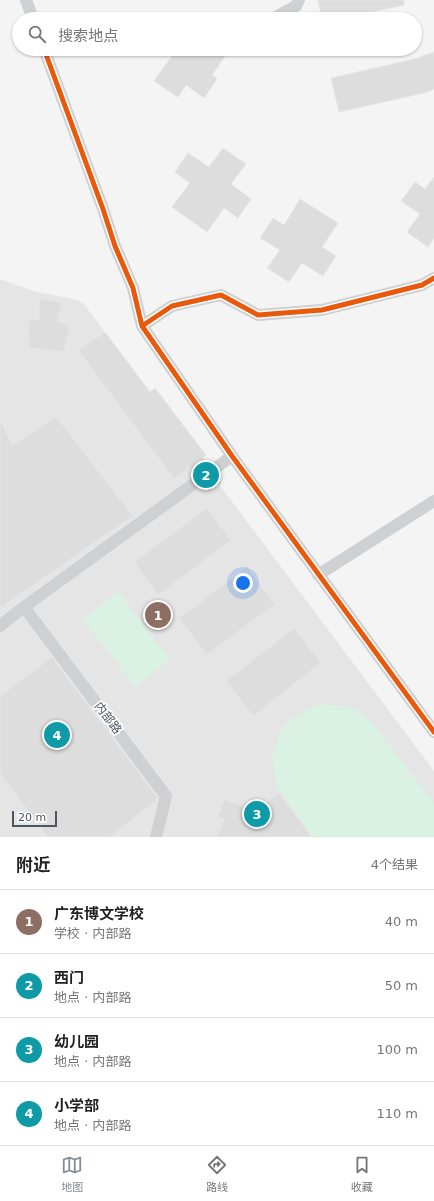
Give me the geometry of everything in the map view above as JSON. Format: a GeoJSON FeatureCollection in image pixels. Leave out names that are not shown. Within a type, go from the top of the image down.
{"type":"FeatureCollection","features":[{"type":"Feature","properties":{"kind":"street"},"geometry":{"type":"LineString","coordinates":[[26,0],[30,12]]}},
{"type":"Feature","properties":{"kind":"street"},"geometry":{"type":"LineString","coordinates":[[285,12],[296,6],[298,0]]}},
{"type":"Feature","properties":{"kind":"street"},"geometry":{"type":"LineString","coordinates":[[47,56],[103,209],[115,246],[133,288],[142,326],[232,456],[434,732]]}},
{"type":"Feature","properties":{"kind":"street"},"geometry":{"type":"LineString","coordinates":[[142,326],[172,306],[221,295],[258,315],[322,310],[422,285],[434,278]]}},
{"type":"Feature","properties":{"kind":"street"},"geometry":{"type":"LineString","coordinates":[[0,626],[232,456]]}},
{"type":"Feature","properties":{"kind":"street"},"geometry":{"type":"LineString","coordinates":[[318,575],[434,501]]}},
{"type":"Feature","properties":{"kind":"street","name":"内部路"},"geometry":{"type":"LineString","coordinates":[[24,607],[166,796],[156,837]]}},
{"type":"Feature","properties":{"kind":"shaded area"},"geometry":{"type":"Polygon","coordinates":[[[0,279],[33,291],[73,299],[83,303],[434,771],[434,837],[0,837],[0,279]]]}},
{"type":"Feature","properties":{"kind":"green space"},"geometry":{"type":"Polygon","coordinates":[[[118,591],[170,660],[135,686],[83,620],[118,591]]]}},
{"type":"Feature","properties":{"kind":"green space"},"geometry":{"type":"Polygon","coordinates":[[[319,704],[351,707],[370,721],[434,803],[434,837],[313,837],[277,787],[272,756],[282,729],[294,717],[319,704]]]}},
{"type":"Feature","properties":{"kind":"building"},"geometry":{"type":"Polygon","coordinates":[[[318,0],[404,0],[404,5],[372,12],[321,12],[318,0]]]}},
{"type":"Feature","properties":{"kind":"building"},"geometry":{"type":"Polygon","coordinates":[[[434,52],[434,89],[424,93],[339,112],[331,78],[414,59],[434,52]]]}},
{"type":"Feature","properties":{"kind":"building"},"geometry":{"type":"Polygon","coordinates":[[[172,56],[225,56],[212,75],[217,79],[204,98],[186,85],[178,97],[154,81],[172,56]]]}},
{"type":"Feature","properties":{"kind":"building"},"geometry":{"type":"Polygon","coordinates":[[[223,148],[246,164],[231,184],[251,199],[238,218],[224,208],[207,232],[172,207],[190,183],[175,172],[188,153],[209,167],[223,148]]]}},
{"type":"Feature","properties":{"kind":"building"},"geometry":{"type":"Polygon","coordinates":[[[434,177],[434,238],[428,247],[407,232],[420,214],[401,201],[415,182],[425,189],[434,177]]]}},
{"type":"Feature","properties":{"kind":"building"},"geometry":{"type":"Polygon","coordinates":[[[300,199],[338,223],[322,247],[336,256],[323,276],[302,263],[289,282],[267,268],[280,250],[260,238],[273,218],[284,225],[300,199]]]}},
{"type":"Feature","properties":{"kind":"building"},"geometry":{"type":"Polygon","coordinates":[[[39,298],[62,302],[57,321],[70,326],[64,352],[29,348],[28,320],[39,320],[39,298]]]}},
{"type":"Feature","properties":{"kind":"building"},"geometry":{"type":"Polygon","coordinates":[[[105,332],[150,392],[155,388],[206,455],[203,458],[208,464],[195,473],[190,467],[174,479],[78,350],[105,332]]]}},
{"type":"Feature","properties":{"kind":"building"},"geometry":{"type":"Polygon","coordinates":[[[56,416],[133,516],[0,608],[0,418],[12,446],[56,416]]]}},
{"type":"Feature","properties":{"kind":"building"},"geometry":{"type":"Polygon","coordinates":[[[217,476],[221,483],[209,492],[204,485],[217,476]]]}},
{"type":"Feature","properties":{"kind":"building"},"geometry":{"type":"Polygon","coordinates":[[[207,508],[231,540],[158,595],[134,562],[207,508]]]}},
{"type":"Feature","properties":{"kind":"building"},"geometry":{"type":"Polygon","coordinates":[[[247,567],[275,604],[207,655],[179,618],[247,567]]]}},
{"type":"Feature","properties":{"kind":"building"},"geometry":{"type":"Polygon","coordinates":[[[294,628],[321,663],[253,716],[226,681],[294,628]]]}},
{"type":"Feature","properties":{"kind":"building"},"geometry":{"type":"Polygon","coordinates":[[[52,657],[158,798],[110,837],[48,837],[0,774],[0,696],[52,657]]]}},
{"type":"Feature","properties":{"kind":"building"},"geometry":{"type":"Polygon","coordinates":[[[279,793],[312,837],[217,837],[224,819],[218,817],[224,799],[256,810],[279,793]]]}},
{"type":"Feature","properties":{"kind":"cycle path"},"geometry":{"type":"LineString","coordinates":[[47,56],[103,209],[115,246],[133,288],[142,326],[232,456],[434,732]]}},
{"type":"Feature","properties":{"kind":"cycle path"},"geometry":{"type":"LineString","coordinates":[[142,326],[172,306],[221,295],[258,315],[322,310],[422,285],[434,278]]}},
{"type":"Feature","properties":{"kind":"place","name":"西门"},"geometry":{"type":"Point","coordinates":[206,475]}},
{"type":"Feature","properties":{"kind":"place","name":"广东博文学校"},"geometry":{"type":"Point","coordinates":[158,615]}},
{"type":"Feature","properties":{"kind":"place","name":"小学部"},"geometry":{"type":"Point","coordinates":[57,735]}},
{"type":"Feature","properties":{"kind":"place","name":"幼儿园"},"geometry":{"type":"Point","coordinates":[257,814]}}]}
